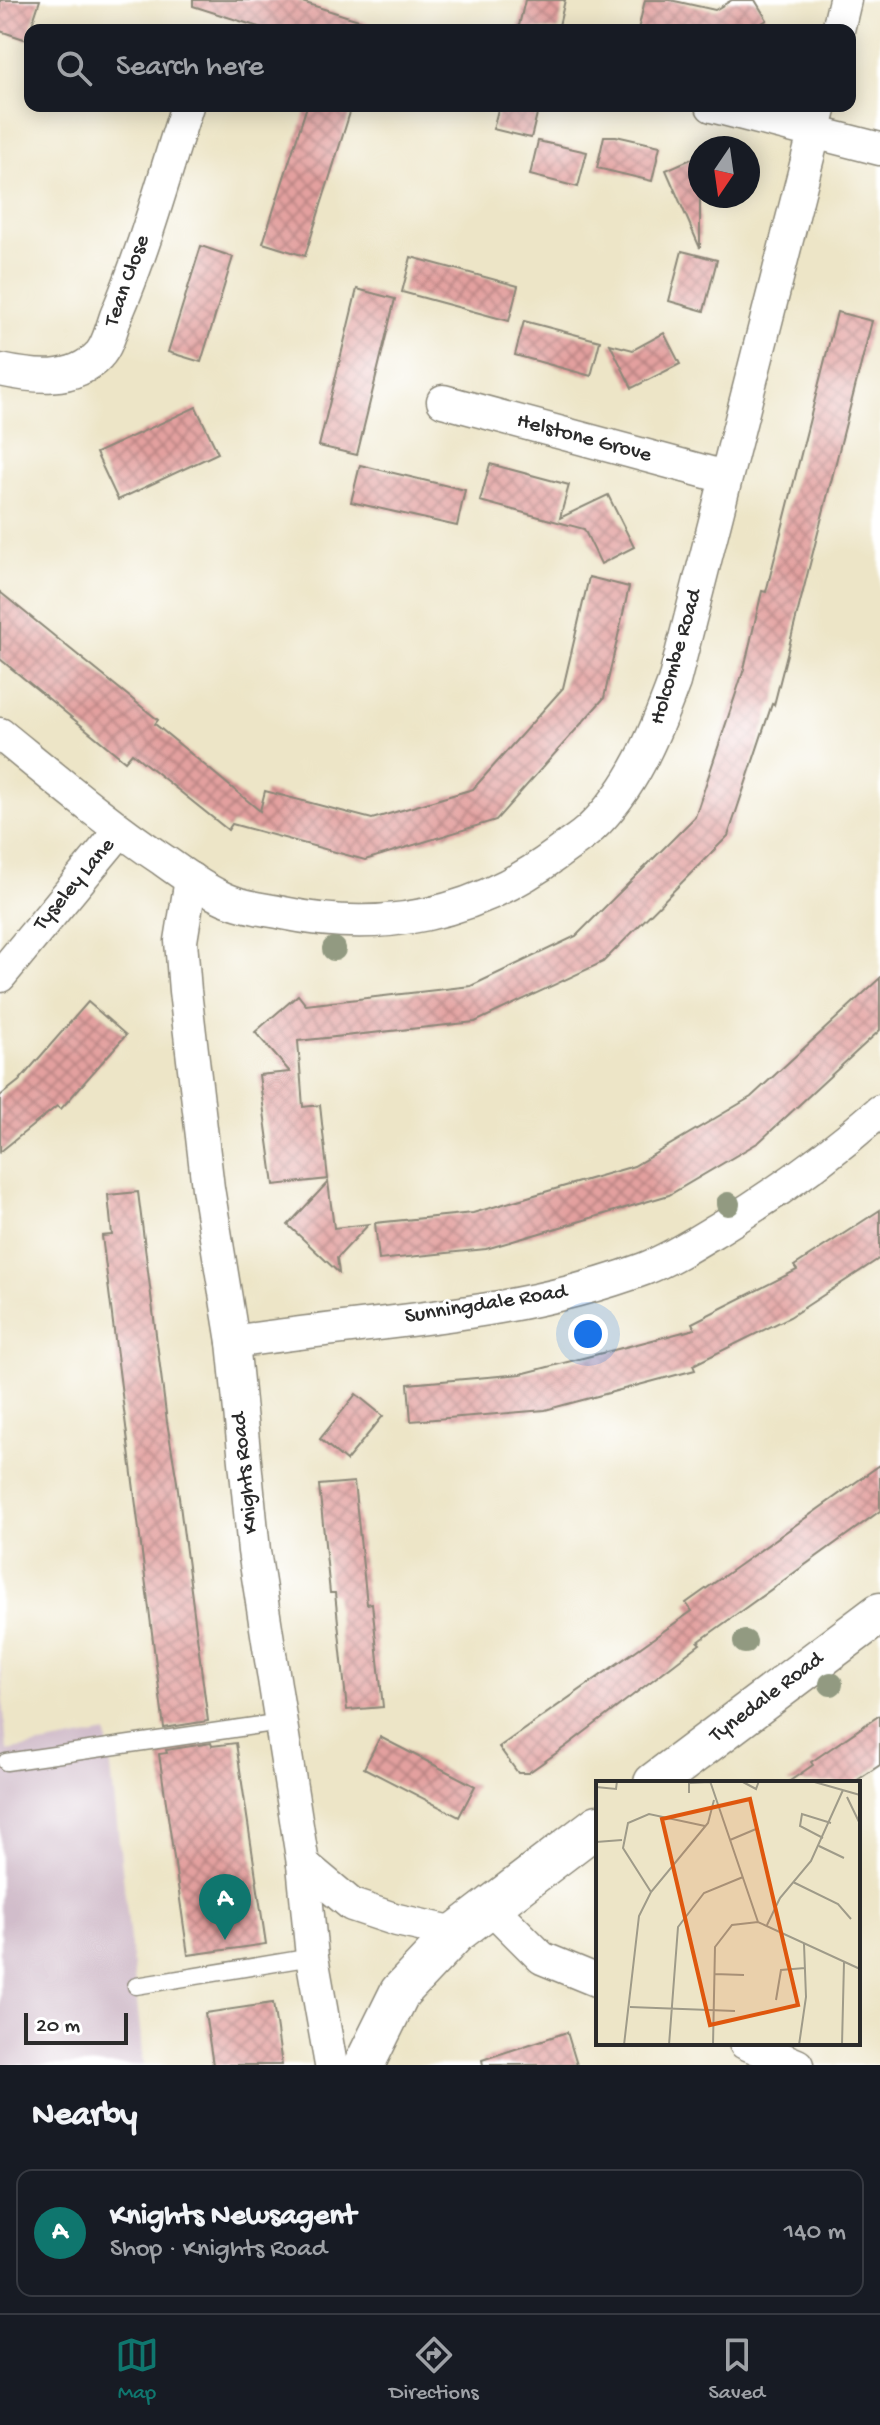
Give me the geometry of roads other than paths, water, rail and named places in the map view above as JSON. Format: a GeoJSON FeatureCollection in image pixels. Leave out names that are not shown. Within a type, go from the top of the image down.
{"type":"FeatureCollection","features":[{"type":"Feature","properties":{"kind":"street"},"geometry":{"type":"LineString","coordinates":[[839,24],[845,0]]}},
{"type":"Feature","properties":{"kind":"street","name":"Tean Close"},"geometry":{"type":"LineString","coordinates":[[0,370],[31,376],[60,375],[82,368],[101,354],[125,295],[185,112]]}},
{"type":"Feature","properties":{"kind":"street"},"geometry":{"type":"LineString","coordinates":[[761,112],[818,119],[880,149]]}},
{"type":"Feature","properties":{"kind":"street","name":"Holcombe Road"},"geometry":{"type":"LineString","coordinates":[[0,734],[120,831],[221,897],[321,921],[387,922],[450,909],[527,876],[577,839],[610,807],[638,768],[656,732],[674,682],[818,119]]}},
{"type":"Feature","properties":{"kind":"street","name":"Helstone Grove"},"geometry":{"type":"LineString","coordinates":[[443,401],[725,477]]}},
{"type":"Feature","properties":{"kind":"street","name":"Tyseley Lane"},"geometry":{"type":"LineString","coordinates":[[0,976],[120,831]]}},
{"type":"Feature","properties":{"kind":"street","name":"Knights Road"},"geometry":{"type":"LineString","coordinates":[[191,879],[181,941],[208,1188],[233,1342],[254,1551],[303,1864],[312,1957],[331,2065]]}},
{"type":"Feature","properties":{"kind":"street","name":"Sunningdale Road"},"geometry":{"type":"LineString","coordinates":[[233,1342],[536,1301],[647,1268],[698,1241],[785,1187],[834,1152],[880,1111]]}},
{"type":"Feature","properties":{"kind":"street","name":"Tynedale Road"},"geometry":{"type":"LineString","coordinates":[[657,1781],[880,1613]]}},
{"type":"Feature","properties":{"kind":"street"},"geometry":{"type":"LineString","coordinates":[[364,2065],[400,1992],[456,1933],[596,1826]]}},
{"type":"Feature","properties":{"kind":"street"},"geometry":{"type":"LineString","coordinates":[[303,1864],[352,1905],[397,1920],[456,1933]]}},
{"type":"Feature","properties":{"kind":"street"},"geometry":{"type":"LineString","coordinates":[[490,1906],[542,1958],[596,1980]]}},
{"type":"Feature","properties":{"kind":"street"},"geometry":{"type":"LineString","coordinates":[[750,2045],[797,2065]]}},
{"type":"Feature","properties":{"kind":"lane"},"geometry":{"type":"LineString","coordinates":[[6,1762],[281,1722]]}},
{"type":"Feature","properties":{"kind":"lane"},"geometry":{"type":"LineString","coordinates":[[136,1986],[312,1957]]}},
{"type":"Feature","properties":{"kind":"place","name":"Knights Newsagent"},"geometry":{"type":"Point","coordinates":[225,1940]}}]}
